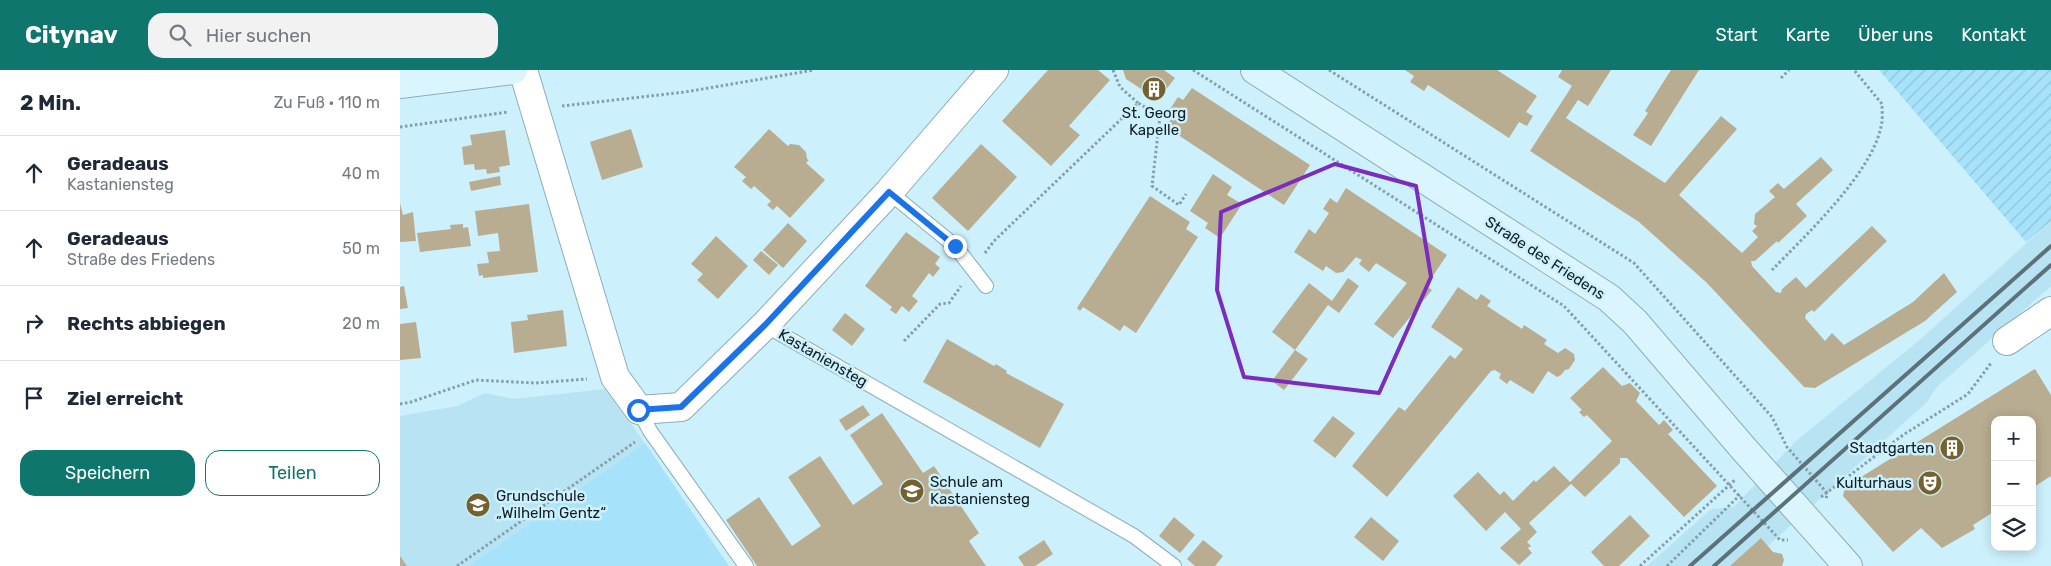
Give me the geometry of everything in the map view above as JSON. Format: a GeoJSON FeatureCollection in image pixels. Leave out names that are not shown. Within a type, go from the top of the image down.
{"type":"FeatureCollection","features":[{"type":"Feature","properties":{"kind":"main road"},"geometry":{"type":"LineString","coordinates":[[400,84],[513,70]]}},
{"type":"Feature","properties":{"kind":"main road","name":"Straße des Friedens"},"geometry":{"type":"LineString","coordinates":[[1256,70],[1608,298],[1635,322],[1754,461],[1848,566]]}},
{"type":"Feature","properties":{"kind":"street"},"geometry":{"type":"LineString","coordinates":[[523,70],[615,377],[644,421]]}},
{"type":"Feature","properties":{"kind":"street"},"geometry":{"type":"LineString","coordinates":[[765,325],[889,192],[994,70]]}},
{"type":"Feature","properties":{"kind":"street"},"geometry":{"type":"LineString","coordinates":[[2007,340],[2051,311]]}},
{"type":"Feature","properties":{"kind":"street","name":"Kastaniensteg"},"geometry":{"type":"LineString","coordinates":[[644,421],[681,407],[765,325]]}},
{"type":"Feature","properties":{"kind":"lane"},"geometry":{"type":"LineString","coordinates":[[889,192],[955,246],[986,286]]}},
{"type":"Feature","properties":{"kind":"lane","name":"Kastaniensteg"},"geometry":{"type":"LineString","coordinates":[[765,325],[1134,536],[1174,566]]}},
{"type":"Feature","properties":{"kind":"lane"},"geometry":{"type":"LineString","coordinates":[[644,421],[746,566]]}},
{"type":"Feature","properties":{"kind":"path"},"geometry":{"type":"LineString","coordinates":[[400,127],[534,109],[685,92],[814,70]]}},
{"type":"Feature","properties":{"kind":"path"},"geometry":{"type":"LineString","coordinates":[[1113,70],[1120,87],[1138,103],[1160,116],[1152,186],[1179,205],[1186,194]]}},
{"type":"Feature","properties":{"kind":"path"},"geometry":{"type":"LineString","coordinates":[[1193,70],[1564,306],[1780,540]]}},
{"type":"Feature","properties":{"kind":"path"},"geometry":{"type":"LineString","coordinates":[[1329,70],[1634,263],[1772,417],[1787,447],[1827,492],[1903,434],[1968,394],[2007,340]]}},
{"type":"Feature","properties":{"kind":"path"},"geometry":{"type":"LineString","coordinates":[[1781,78],[1789,70]]}},
{"type":"Feature","properties":{"kind":"path"},"geometry":{"type":"LineString","coordinates":[[1772,270],[1824,216],[1867,162],[1881,127],[1882,104],[1854,70]]}},
{"type":"Feature","properties":{"kind":"path"},"geometry":{"type":"LineString","coordinates":[[904,341],[940,304],[949,303],[994,241],[1138,103]]}},
{"type":"Feature","properties":{"kind":"path"},"geometry":{"type":"LineString","coordinates":[[400,404],[476,380],[536,384],[615,377]]}},
{"type":"Feature","properties":{"kind":"path"},"geometry":{"type":"LineString","coordinates":[[457,566],[644,421]]}},
{"type":"Feature","properties":{"kind":"path"},"geometry":{"type":"LineString","coordinates":[[1640,566],[1731,485],[1754,461]]}},
{"type":"Feature","properties":{"kind":"path"},"geometry":{"type":"LineString","coordinates":[[1667,566],[1740,495]]}},
{"type":"Feature","properties":{"kind":"highlighted area"},"geometry":{"type":"Polygon","coordinates":[[[1335,164],[1416,186],[1431,277],[1379,393],[1244,377],[1217,290],[1221,212],[1335,164]]]}},
{"type":"Feature","properties":{"kind":"shaded area"},"geometry":{"type":"Polygon","coordinates":[[[1879,70],[2051,70],[2051,221],[2026,242],[1879,70]]]}},
{"type":"Feature","properties":{"kind":"shaded area"},"geometry":{"type":"Polygon","coordinates":[[[2051,221],[2051,286],[1937,387],[1927,402],[1746,566],[1647,566],[1711,509],[1734,507],[1796,441],[1922,338],[2051,221]]]}},
{"type":"Feature","properties":{"kind":"shaded area","name":"Grundschule „Wilhelm Gentz“"},"geometry":{"type":"Polygon","coordinates":[[[605,389],[645,443],[468,566],[400,566],[400,416],[457,406],[485,393],[514,399],[605,389]]]}},
{"type":"Feature","properties":{"kind":"shaded area"},"geometry":{"type":"Polygon","coordinates":[[[645,443],[729,566],[468,566],[645,443]]]}},
{"type":"Feature","properties":{"kind":"building"},"geometry":{"type":"Polygon","coordinates":[[[1048,70],[1098,70],[1110,80],[1069,126],[1080,135],[1051,166],[1002,121],[1048,70]]]}},
{"type":"Feature","properties":{"kind":"building","name":"St. Georg Kapelle"},"geometry":{"type":"Polygon","coordinates":[[[1123,70],[1164,70],[1175,78],[1158,100],[1126,79],[1123,70]]]}},
{"type":"Feature","properties":{"kind":"building"},"geometry":{"type":"Polygon","coordinates":[[[1405,70],[1497,70],[1537,96],[1526,112],[1533,116],[1527,126],[1519,122],[1509,138],[1428,85],[1424,91],[1410,82],[1414,76],[1405,70]]]}},
{"type":"Feature","properties":{"kind":"building"},"geometry":{"type":"Polygon","coordinates":[[[1562,70],[1611,70],[1588,106],[1578,100],[1566,118],[1665,183],[1721,116],[1737,129],[1679,195],[1742,253],[1758,237],[1752,231],[1757,226],[1754,224],[1755,214],[1775,197],[1769,191],[1778,183],[1784,189],[1821,157],[1833,170],[1796,204],[1807,216],[1778,243],[1777,241],[1755,261],[1751,261],[1752,266],[1776,292],[1781,293],[1782,289],[1796,277],[1806,288],[1872,226],[1887,241],[1814,312],[1812,310],[1806,314],[1805,318],[1825,341],[1832,333],[1844,345],[1913,302],[1944,273],[1957,292],[1925,321],[1815,388],[1804,387],[1707,283],[1639,222],[1530,151],[1572,86],[1558,77],[1562,70]]]}},
{"type":"Feature","properties":{"kind":"building"},"geometry":{"type":"Polygon","coordinates":[[[1671,70],[1699,70],[1651,146],[1633,135],[1648,113],[1645,111],[1671,70]]]}},
{"type":"Feature","properties":{"kind":"building"},"geometry":{"type":"Polygon","coordinates":[[[1192,88],[1310,165],[1284,205],[1166,127],[1175,112],[1170,109],[1178,97],[1183,100],[1192,88]]]}},
{"type":"Feature","properties":{"kind":"building"},"geometry":{"type":"Polygon","coordinates":[[[631,129],[643,167],[602,180],[590,142],[631,129]]]}},
{"type":"Feature","properties":{"kind":"building"},"geometry":{"type":"Polygon","coordinates":[[[769,129],[788,146],[790,144],[799,145],[806,152],[807,159],[809,160],[806,163],[825,180],[790,218],[777,206],[773,210],[767,205],[771,201],[754,186],[751,189],[742,181],[746,177],[734,167],[769,129]]]}},
{"type":"Feature","properties":{"kind":"building"},"geometry":{"type":"Polygon","coordinates":[[[505,130],[510,165],[499,167],[500,172],[487,174],[486,169],[475,170],[474,164],[464,165],[462,147],[472,145],[470,135],[505,130]]]}},
{"type":"Feature","properties":{"kind":"building"},"geometry":{"type":"Polygon","coordinates":[[[981,144],[1017,177],[968,231],[932,198],[981,144]]]}},
{"type":"Feature","properties":{"kind":"building"},"geometry":{"type":"Polygon","coordinates":[[[1213,174],[1232,187],[1227,195],[1242,204],[1220,238],[1205,228],[1208,223],[1190,211],[1213,174]]]}},
{"type":"Feature","properties":{"kind":"building"},"geometry":{"type":"Polygon","coordinates":[[[500,176],[501,185],[471,191],[469,182],[500,176]]]}},
{"type":"Feature","properties":{"kind":"building"},"geometry":{"type":"Polygon","coordinates":[[[1346,188],[1447,255],[1426,286],[1432,290],[1393,338],[1374,324],[1407,283],[1376,263],[1369,272],[1359,264],[1362,260],[1356,257],[1343,272],[1336,273],[1326,266],[1323,271],[1294,252],[1309,229],[1315,234],[1329,213],[1323,209],[1330,198],[1337,203],[1346,188]]]}},
{"type":"Feature","properties":{"kind":"building"},"geometry":{"type":"Polygon","coordinates":[[[1150,196],[1190,222],[1186,229],[1198,237],[1136,333],[1124,325],[1120,331],[1083,307],[1080,311],[1077,308],[1150,196]]]}},
{"type":"Feature","properties":{"kind":"building"},"geometry":{"type":"Polygon","coordinates":[[[400,203],[403,215],[413,212],[416,241],[400,242],[400,203]]]}},
{"type":"Feature","properties":{"kind":"building"},"geometry":{"type":"Polygon","coordinates":[[[529,204],[538,272],[483,278],[483,275],[479,276],[477,264],[489,263],[487,252],[500,251],[498,233],[478,236],[475,211],[529,204]]]}},
{"type":"Feature","properties":{"kind":"building"},"geometry":{"type":"Polygon","coordinates":[[[788,223],[807,241],[783,268],[763,250],[788,223]]]}},
{"type":"Feature","properties":{"kind":"building"},"geometry":{"type":"Polygon","coordinates":[[[463,224],[463,228],[468,227],[471,246],[420,252],[417,233],[451,229],[450,225],[463,224]]]}},
{"type":"Feature","properties":{"kind":"building"},"geometry":{"type":"Polygon","coordinates":[[[906,232],[940,257],[935,264],[940,268],[933,277],[929,273],[912,296],[918,301],[909,312],[902,306],[896,314],[890,310],[892,307],[865,286],[906,232]]]}},
{"type":"Feature","properties":{"kind":"building"},"geometry":{"type":"Polygon","coordinates":[[[716,236],[748,266],[718,299],[697,280],[703,274],[691,264],[716,236]]]}},
{"type":"Feature","properties":{"kind":"building"},"geometry":{"type":"Polygon","coordinates":[[[761,251],[778,265],[769,275],[753,260],[761,251]]]}},
{"type":"Feature","properties":{"kind":"building"},"geometry":{"type":"Polygon","coordinates":[[[1348,278],[1359,286],[1339,313],[1328,305],[1295,350],[1272,332],[1309,283],[1332,301],[1348,278]]]}},
{"type":"Feature","properties":{"kind":"building"},"geometry":{"type":"Polygon","coordinates":[[[404,286],[408,308],[400,309],[400,287],[404,286]]]}},
{"type":"Feature","properties":{"kind":"building"},"geometry":{"type":"Polygon","coordinates":[[[1458,287],[1477,300],[1481,294],[1491,301],[1487,306],[1522,329],[1524,325],[1547,340],[1544,344],[1558,353],[1565,348],[1574,354],[1575,360],[1569,369],[1557,377],[1548,371],[1533,394],[1510,380],[1507,384],[1499,378],[1501,374],[1495,370],[1491,371],[1387,497],[1352,466],[1399,407],[1405,411],[1450,355],[1455,359],[1463,349],[1431,327],[1458,287]]]}},
{"type":"Feature","properties":{"kind":"building"},"geometry":{"type":"Polygon","coordinates":[[[563,310],[567,346],[514,353],[511,322],[528,320],[527,315],[563,310]]]}},
{"type":"Feature","properties":{"kind":"building"},"geometry":{"type":"Polygon","coordinates":[[[845,313],[865,329],[852,346],[832,330],[845,313]]]}},
{"type":"Feature","properties":{"kind":"building"},"geometry":{"type":"Polygon","coordinates":[[[416,322],[421,358],[400,360],[400,324],[416,322]]]}},
{"type":"Feature","properties":{"kind":"building"},"geometry":{"type":"Polygon","coordinates":[[[947,339],[994,366],[996,364],[1007,371],[1006,373],[1064,404],[1040,448],[923,382],[947,339]]]}},
{"type":"Feature","properties":{"kind":"building"},"geometry":{"type":"Polygon","coordinates":[[[1295,350],[1308,359],[1284,390],[1272,381],[1295,350]]]}},
{"type":"Feature","properties":{"kind":"building"},"geometry":{"type":"Polygon","coordinates":[[[1603,367],[1622,386],[1630,383],[1640,393],[1636,401],[1659,425],[1664,420],[1673,430],[1668,434],[1717,486],[1684,517],[1627,458],[1620,458],[1620,463],[1585,497],[1571,484],[1529,523],[1537,532],[1527,542],[1531,546],[1528,548],[1532,553],[1519,565],[1500,548],[1521,529],[1505,512],[1486,531],[1453,496],[1478,472],[1500,495],[1504,491],[1513,501],[1534,480],[1536,482],[1554,466],[1570,482],[1612,441],[1587,415],[1584,417],[1579,412],[1582,410],[1570,398],[1603,367]]]}},
{"type":"Feature","properties":{"kind":"building","name":"Stadtgarten"},"geometry":{"type":"Polygon","coordinates":[[[2035,369],[2051,395],[2051,476],[2036,485],[2036,416],[1991,416],[1991,514],[1973,525],[1975,529],[1942,548],[1921,528],[1893,552],[1843,496],[1845,487],[2035,369]]]}},
{"type":"Feature","properties":{"kind":"building"},"geometry":{"type":"Polygon","coordinates":[[[863,405],[870,415],[846,431],[839,420],[863,405]]]}},
{"type":"Feature","properties":{"kind":"building","name":"Schule am Kastaniensteg"},"geometry":{"type":"Polygon","coordinates":[[[882,413],[923,473],[934,466],[979,533],[969,541],[986,566],[757,566],[726,520],[759,497],[792,546],[821,526],[788,477],[820,456],[853,505],[883,484],[850,435],[882,413]]]}},
{"type":"Feature","properties":{"kind":"building"},"geometry":{"type":"Polygon","coordinates":[[[1333,416],[1355,433],[1335,458],[1313,441],[1333,416]]]}},
{"type":"Feature","properties":{"kind":"building"},"geometry":{"type":"Polygon","coordinates":[[[1630,515],[1650,536],[1619,566],[1604,566],[1591,552],[1630,515]]]}},
{"type":"Feature","properties":{"kind":"building"},"geometry":{"type":"Polygon","coordinates":[[[1174,517],[1195,535],[1180,553],[1159,536],[1174,517]]]}},
{"type":"Feature","properties":{"kind":"building"},"geometry":{"type":"Polygon","coordinates":[[[1371,517],[1399,541],[1383,561],[1354,537],[1371,517]]]}},
{"type":"Feature","properties":{"kind":"building"},"geometry":{"type":"Polygon","coordinates":[[[1761,538],[1773,552],[1782,554],[1784,560],[1782,566],[1730,566],[1761,538]]]}},
{"type":"Feature","properties":{"kind":"building"},"geometry":{"type":"Polygon","coordinates":[[[1044,540],[1053,554],[1035,566],[1024,566],[1018,557],[1044,540]]]}},
{"type":"Feature","properties":{"kind":"building"},"geometry":{"type":"Polygon","coordinates":[[[1203,540],[1223,556],[1215,566],[1195,566],[1187,559],[1203,540]]]}},
{"type":"Feature","properties":{"kind":"building"},"geometry":{"type":"Polygon","coordinates":[[[400,556],[407,566],[400,566],[400,556]]]}},
{"type":"Feature","properties":{"kind":"railway"},"geometry":{"type":"LineString","coordinates":[[1690,566],[2051,246]]}},
{"type":"Feature","properties":{"kind":"railway"},"geometry":{"type":"LineString","coordinates":[[1714,566],[2051,265]]}},
{"type":"Feature","properties":{"kind":"place","name":"St. Georg Kapelle"},"geometry":{"type":"Point","coordinates":[1154,89]}},
{"type":"Feature","properties":{"kind":"place","name":"Stadtgarten"},"geometry":{"type":"Point","coordinates":[1952,448]}},
{"type":"Feature","properties":{"kind":"place","name":"Kulturhaus"},"geometry":{"type":"Point","coordinates":[1930,483]}},
{"type":"Feature","properties":{"kind":"place","name":"Schule am Kastaniensteg"},"geometry":{"type":"Point","coordinates":[912,491]}},
{"type":"Feature","properties":{"kind":"place","name":"Grundschule „Wilhelm Gentz“"},"geometry":{"type":"Point","coordinates":[478,505]}},
{"type":"Feature","properties":{"kind":"route"},"geometry":{"type":"LineString","coordinates":[[638,410],[681,407],[765,325],[889,192],[955,246]]}}]}
